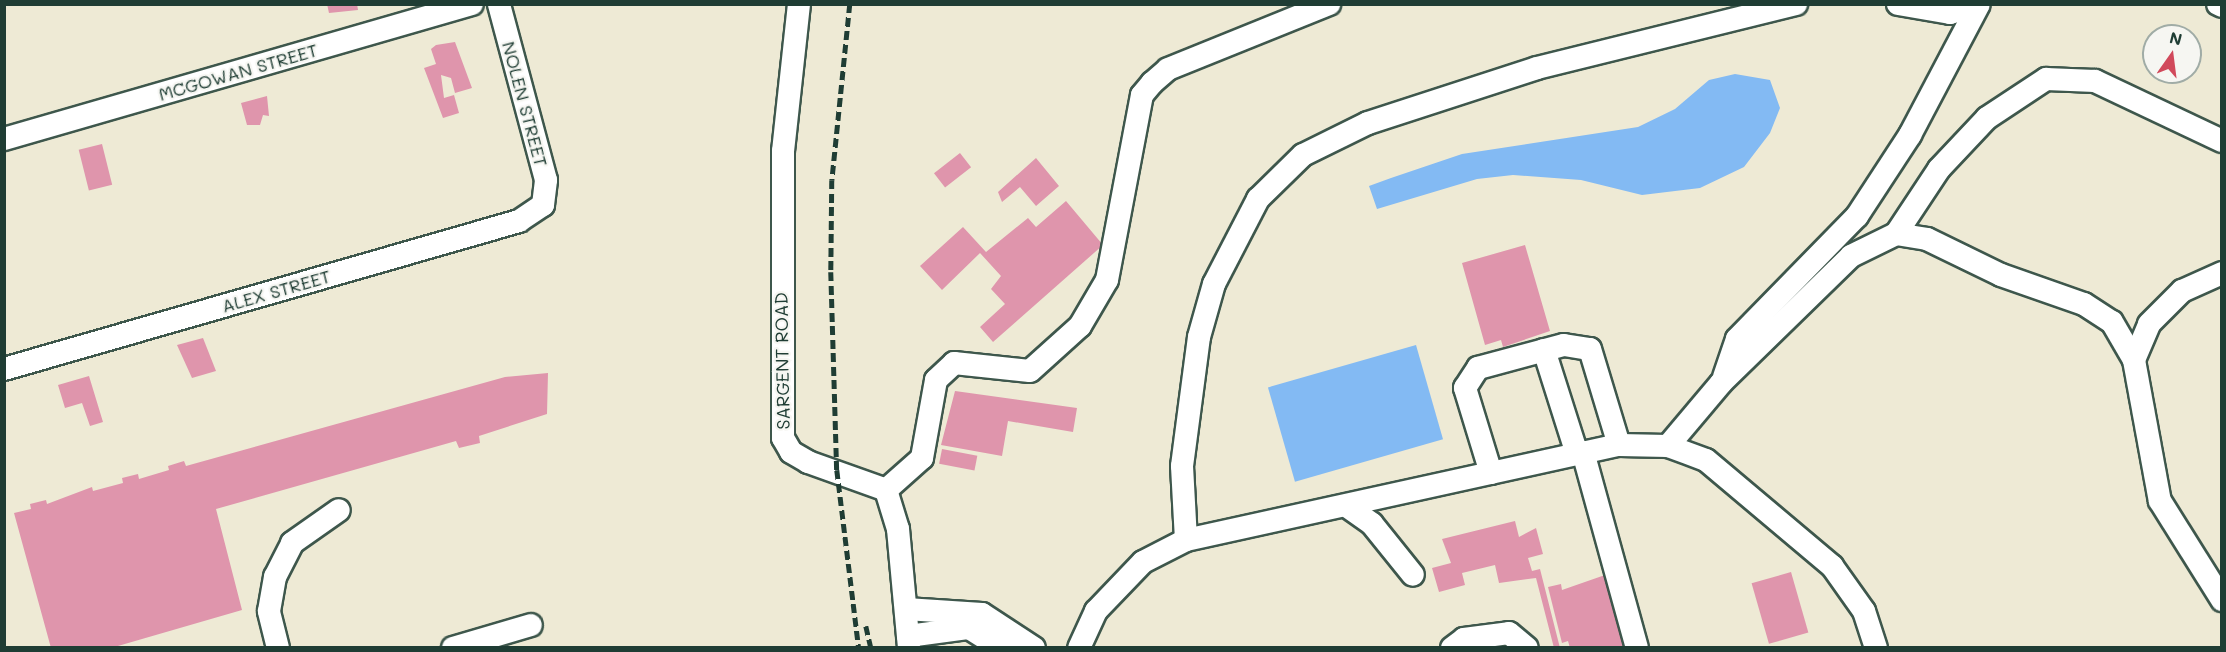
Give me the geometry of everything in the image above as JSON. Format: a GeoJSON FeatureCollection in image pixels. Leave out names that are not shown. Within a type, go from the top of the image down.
{"type":"FeatureCollection","features":[{"type":"Feature","properties":{"kind":"street","name":"MCGOWAN STREET"},"geometry":{"type":"LineString","coordinates":[[4,139],[472,4]]}},
{"type":"Feature","properties":{"kind":"street","name":"NOLEN STREET"},"geometry":{"type":"LineString","coordinates":[[499,4],[546,180],[543,205]]}},
{"type":"Feature","properties":{"kind":"street","name":"SARGENT ROAD"},"geometry":{"type":"LineString","coordinates":[[799,4],[783,151],[783,438],[791,452],[808,462],[886,490]]}},
{"type":"Feature","properties":{"kind":"street"},"geometry":{"type":"LineString","coordinates":[[1001,648],[969,628],[909,642],[898,529],[886,490],[922,458],[936,380],[954,363],[1030,371],[1080,326],[1107,280],[1142,95],[1152,83],[1168,69],[1329,4]]}},
{"type":"Feature","properties":{"kind":"street"},"geometry":{"type":"LineString","coordinates":[[1186,540],[1182,466],[1199,337],[1214,284],[1258,199],[1303,155],[1368,123],[1537,68],[1796,4]]}},
{"type":"Feature","properties":{"kind":"street"},"geometry":{"type":"LineString","coordinates":[[1898,4],[1950,13],[1978,5]]}},
{"type":"Feature","properties":{"kind":"street"},"geometry":{"type":"LineString","coordinates":[[1722,383],[1737,339],[1857,216],[1916,125],[1978,5]]}},
{"type":"Feature","properties":{"kind":"street"},"geometry":{"type":"LineString","coordinates":[[1668,446],[1722,383],[1851,256],[1896,234],[1939,169],[1987,118],[2046,79],[2095,81],[2222,141]]}},
{"type":"Feature","properties":{"kind":"street","name":"ALEX STREET"},"geometry":{"type":"LineString","coordinates":[[4,369],[519,221],[543,205]]}},
{"type":"Feature","properties":{"kind":"street"},"geometry":{"type":"LineString","coordinates":[[1896,234],[1927,239],[1992,271],[2084,304],[2112,322],[2134,360],[2160,501],[2222,600]]}},
{"type":"Feature","properties":{"kind":"street"},"geometry":{"type":"LineString","coordinates":[[2134,360],[2158,316],[2182,291],[2222,273]]}},
{"type":"Feature","properties":{"kind":"street"},"geometry":{"type":"LineString","coordinates":[[1491,473],[1465,388],[1478,368],[1564,345],[1590,349],[1619,445]]}},
{"type":"Feature","properties":{"kind":"street"},"geometry":{"type":"LineString","coordinates":[[1544,350],[1580,453],[1637,648]]}},
{"type":"Feature","properties":{"kind":"street"},"geometry":{"type":"LineString","coordinates":[[1079,648],[1096,611],[1143,562],[1186,540],[1348,507],[1619,445],[1668,446],[1706,460],[1832,566],[1864,611],[1876,648]]}},
{"type":"Feature","properties":{"kind":"street"},"geometry":{"type":"LineString","coordinates":[[1348,507],[1372,524],[1413,575]]}},
{"type":"Feature","properties":{"kind":"street"},"geometry":{"type":"LineString","coordinates":[[278,648],[269,611],[275,577],[292,543],[339,510]]}},
{"type":"Feature","properties":{"kind":"street"},"geometry":{"type":"LineString","coordinates":[[906,609],[982,614],[1034,648]]}},
{"type":"Feature","properties":{"kind":"street"},"geometry":{"type":"LineString","coordinates":[[453,648],[531,625]]}},
{"type":"Feature","properties":{"kind":"street"},"geometry":{"type":"LineString","coordinates":[[1452,648],[1464,639],[1500,633],[1509,633],[1527,648]]}},
{"type":"Feature","properties":{"kind":"water"},"geometry":{"type":"Polygon","coordinates":[[[1735,74],[1770,80],[1780,108],[1770,133],[1744,167],[1700,188],[1642,195],[1581,180],[1513,175],[1477,179],[1377,209],[1369,186],[1462,154],[1638,127],[1675,109],[1709,80],[1735,74]]]}},
{"type":"Feature","properties":{"kind":"water"},"geometry":{"type":"Polygon","coordinates":[[[1416,345],[1443,439],[1295,482],[1268,387],[1416,345]]]}},
{"type":"Feature","properties":{"kind":"building"},"geometry":{"type":"Polygon","coordinates":[[[327,4],[357,4],[358,10],[329,13],[327,4]]]}},
{"type":"Feature","properties":{"kind":"building"},"geometry":{"type":"Polygon","coordinates":[[[455,42],[472,88],[455,93],[451,78],[441,75],[444,98],[454,95],[459,113],[443,118],[424,68],[436,64],[431,49],[436,45],[455,42]]]}},
{"type":"Feature","properties":{"kind":"building"},"geometry":{"type":"Polygon","coordinates":[[[267,96],[269,116],[263,115],[260,125],[247,125],[241,103],[267,96]]]}},
{"type":"Feature","properties":{"kind":"building"},"geometry":{"type":"Polygon","coordinates":[[[102,144],[112,185],[89,191],[79,150],[102,144]]]}},
{"type":"Feature","properties":{"kind":"building"},"geometry":{"type":"Polygon","coordinates":[[[960,153],[971,167],[945,188],[934,173],[960,153]]]}},
{"type":"Feature","properties":{"kind":"building"},"geometry":{"type":"Polygon","coordinates":[[[1036,158],[1059,186],[1036,206],[1020,187],[1002,202],[998,192],[1036,158]]]}},
{"type":"Feature","properties":{"kind":"building"},"geometry":{"type":"Polygon","coordinates":[[[1066,201],[1103,245],[993,342],[980,327],[1005,304],[991,289],[1001,276],[980,253],[942,290],[920,266],[963,227],[986,252],[1028,218],[1036,227],[1066,201]]]}},
{"type":"Feature","properties":{"kind":"building"},"geometry":{"type":"Polygon","coordinates":[[[1525,245],[1550,331],[1503,347],[1501,340],[1485,345],[1462,263],[1525,245]]]}},
{"type":"Feature","properties":{"kind":"building"},"geometry":{"type":"Polygon","coordinates":[[[203,338],[216,371],[192,378],[177,345],[203,338]]]}},
{"type":"Feature","properties":{"kind":"building"},"geometry":{"type":"Polygon","coordinates":[[[548,373],[547,414],[479,436],[480,443],[459,448],[456,441],[216,509],[242,610],[111,648],[51,648],[14,513],[31,509],[30,504],[46,500],[47,504],[92,487],[93,491],[123,483],[122,478],[138,474],[139,479],[169,470],[168,466],[184,461],[186,466],[505,377],[548,373]]]}},
{"type":"Feature","properties":{"kind":"building"},"geometry":{"type":"Polygon","coordinates":[[[89,376],[103,422],[90,426],[82,403],[65,408],[58,385],[89,376]]]}},
{"type":"Feature","properties":{"kind":"building"},"geometry":{"type":"Polygon","coordinates":[[[955,391],[1077,408],[1073,432],[1008,421],[1002,456],[941,445],[955,391]]]}},
{"type":"Feature","properties":{"kind":"building"},"geometry":{"type":"Polygon","coordinates":[[[942,449],[977,456],[974,471],[939,464],[942,449]]]}},
{"type":"Feature","properties":{"kind":"building"},"geometry":{"type":"Polygon","coordinates":[[[1515,521],[1519,537],[1536,528],[1543,554],[1528,558],[1532,571],[1540,569],[1560,648],[1554,648],[1536,578],[1499,583],[1495,565],[1462,573],[1465,585],[1439,592],[1432,568],[1451,563],[1442,539],[1515,521]]]}},
{"type":"Feature","properties":{"kind":"building"},"geometry":{"type":"Polygon","coordinates":[[[1791,572],[1808,633],[1769,644],[1752,583],[1791,572]]]}},
{"type":"Feature","properties":{"kind":"building"},"geometry":{"type":"Polygon","coordinates":[[[1605,575],[1628,648],[1570,648],[1568,641],[1562,643],[1548,587],[1561,584],[1562,590],[1605,575]]]}},
{"type":"Feature","properties":{"kind":"railway"},"geometry":{"type":"LineString","coordinates":[[850,4],[832,180],[831,272],[837,470],[859,648]]}},
{"type":"Feature","properties":{"kind":"railway"},"geometry":{"type":"LineString","coordinates":[[866,626],[871,648]]}}]}
